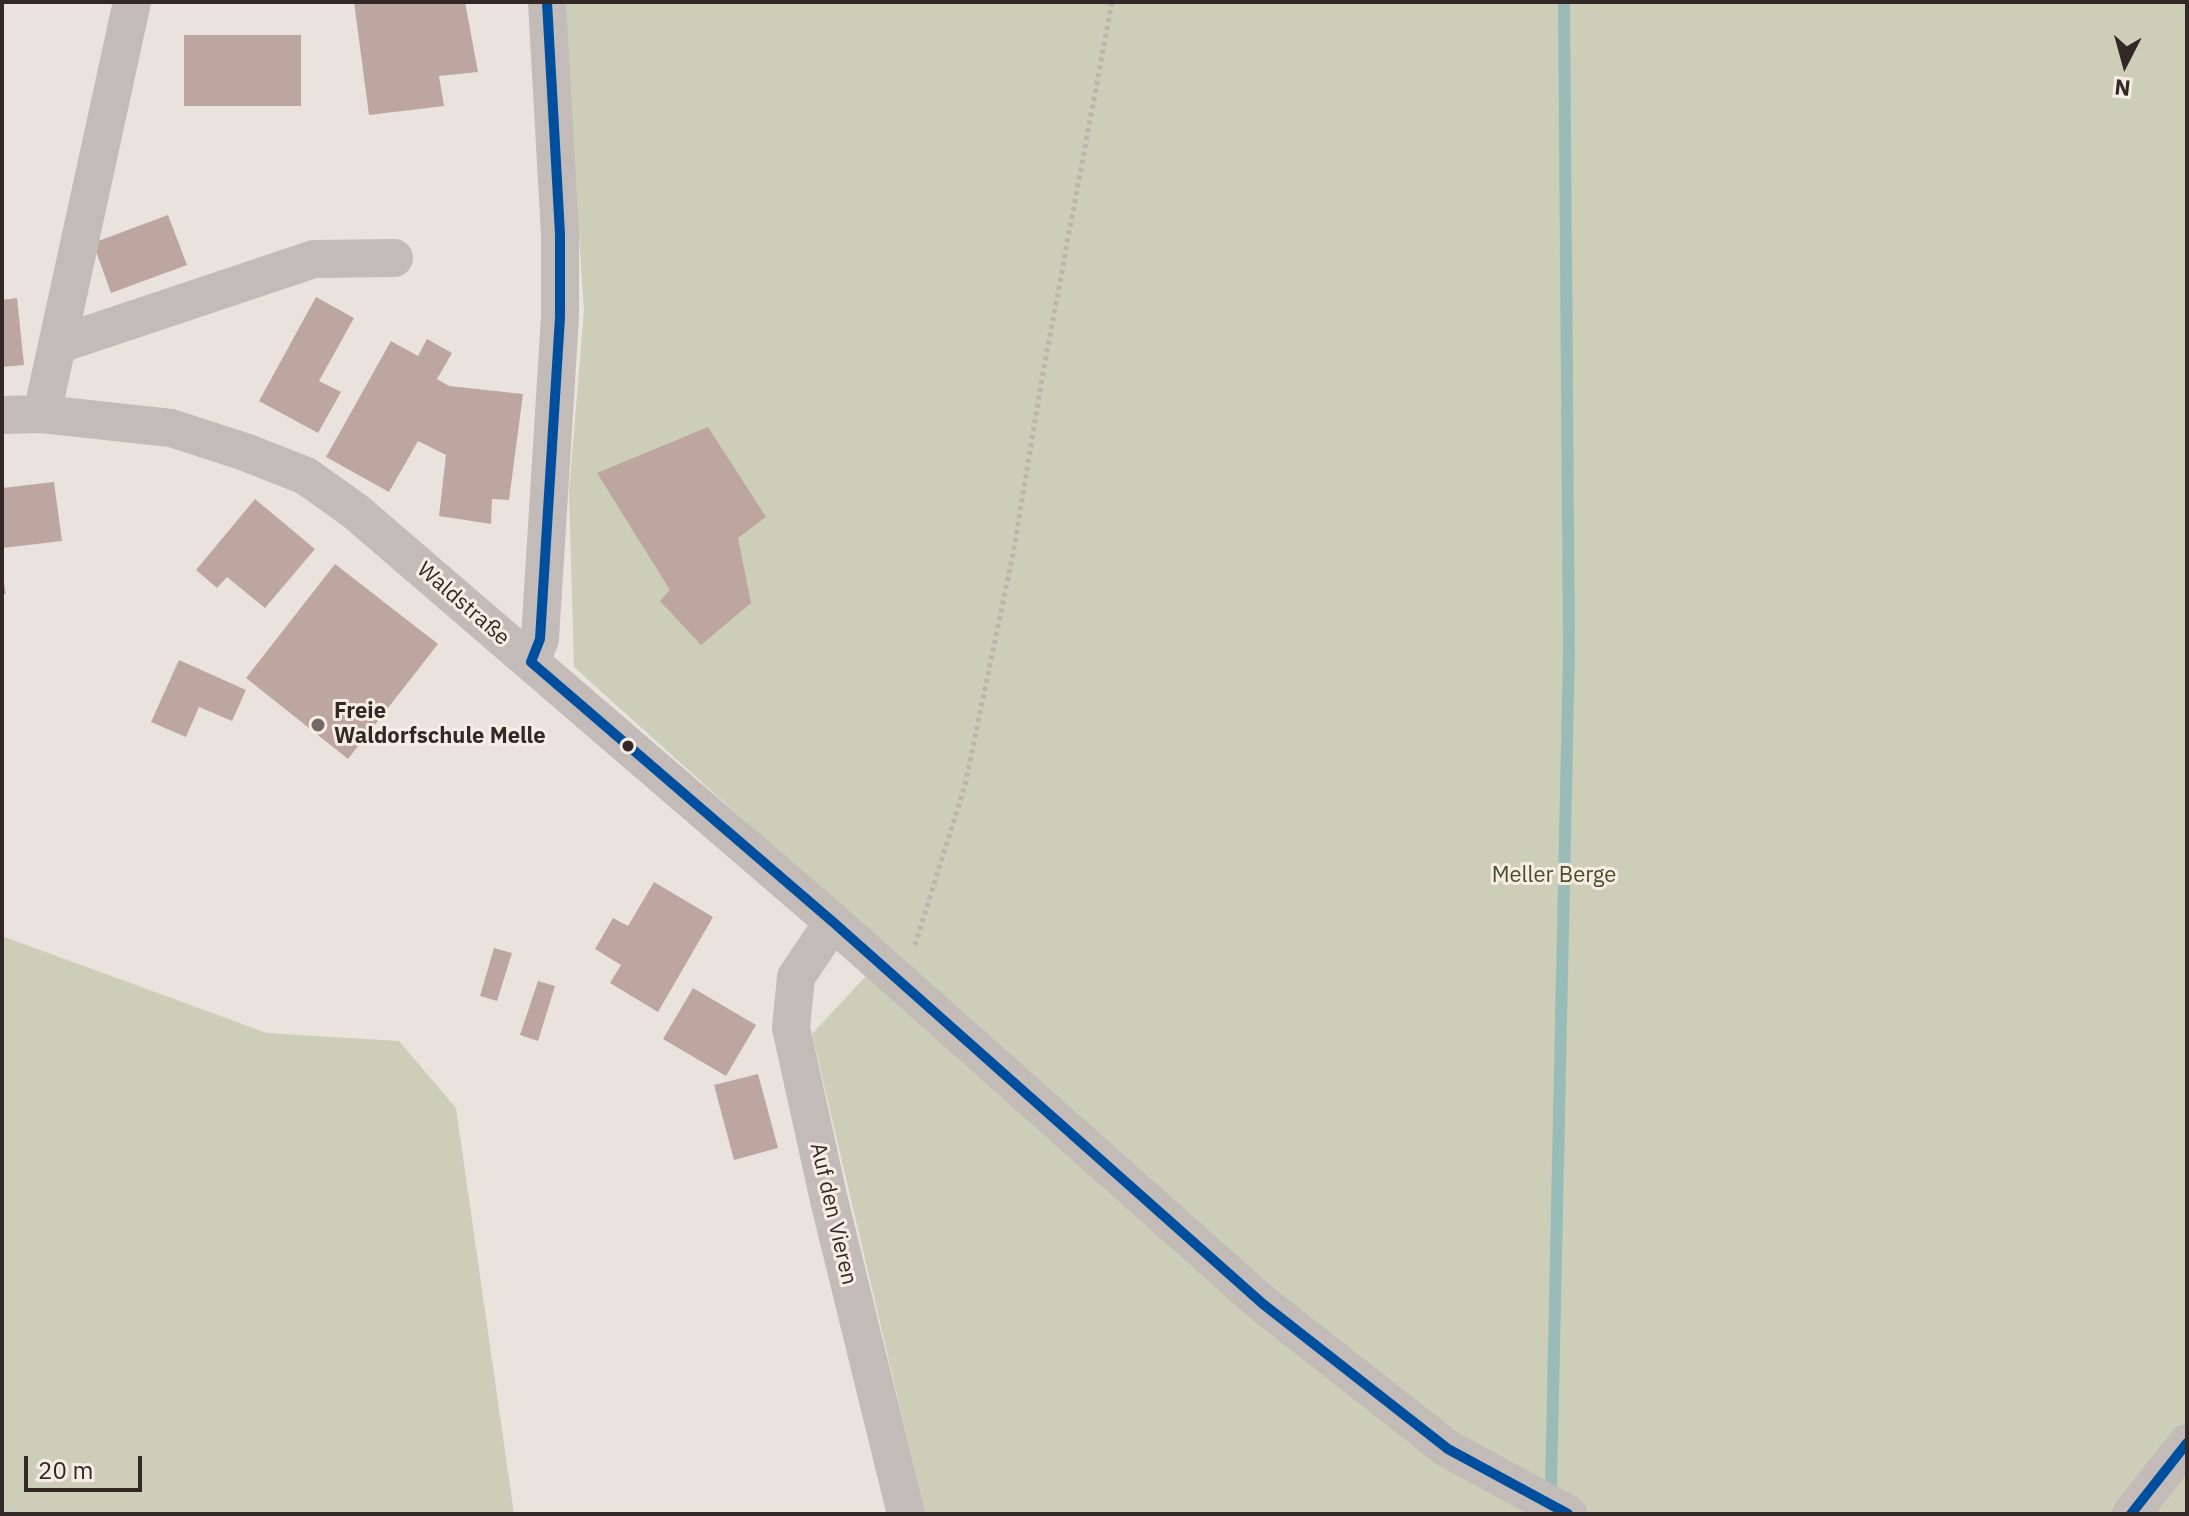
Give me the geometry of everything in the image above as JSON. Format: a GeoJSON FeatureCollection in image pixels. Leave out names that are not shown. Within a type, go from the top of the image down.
{"type":"FeatureCollection","features":[{"type":"Feature","properties":{"kind":"street"},"geometry":{"type":"LineString","coordinates":[[42,414],[132,2]]}},
{"type":"Feature","properties":{"kind":"street"},"geometry":{"type":"LineString","coordinates":[[531,662],[540,639],[560,317],[560,234],[547,2]]}},
{"type":"Feature","properties":{"kind":"street"},"geometry":{"type":"LineString","coordinates":[[57,345],[314,259],[394,258]]}},
{"type":"Feature","properties":{"kind":"street","name":"Waldstraße"},"geometry":{"type":"LineString","coordinates":[[2,415],[42,414],[171,428],[306,476],[355,511],[833,922],[1263,1304],[1448,1449],[1568,1514]]}},
{"type":"Feature","properties":{"kind":"street","name":"Auf den Vieren"},"geometry":{"type":"LineString","coordinates":[[833,922],[796,977],[791,1028],[829,1200],[906,1514]]}},
{"type":"Feature","properties":{"kind":"street"},"geometry":{"type":"LineString","coordinates":[[2131,1514],[2187,1443]]}},
{"type":"Feature","properties":{"kind":"path"},"geometry":{"type":"LineString","coordinates":[[902,984],[965,785],[1013,554],[1043,373],[1112,2]]}},
{"type":"Feature","properties":{"kind":"green space","name":"Meller Berge"},"geometry":{"type":"Polygon","coordinates":[[[563,2],[2187,2],[2187,1514],[925,1514],[812,1034],[889,951],[574,667],[569,491],[584,310],[563,2]]]}},
{"type":"Feature","properties":{"kind":"green space"},"geometry":{"type":"Polygon","coordinates":[[[2,936],[267,1033],[399,1041],[456,1108],[514,1514],[2,1514],[2,936]]]}},
{"type":"Feature","properties":{"kind":"building"},"geometry":{"type":"Polygon","coordinates":[[[354,2],[465,2],[478,72],[439,76],[444,106],[369,115],[354,2]]]}},
{"type":"Feature","properties":{"kind":"building"},"geometry":{"type":"Polygon","coordinates":[[[184,35],[301,35],[301,106],[184,106],[184,35]]]}},
{"type":"Feature","properties":{"kind":"building"},"geometry":{"type":"Polygon","coordinates":[[[168,215],[187,265],[111,293],[93,243],[168,215]]]}},
{"type":"Feature","properties":{"kind":"building"},"geometry":{"type":"Polygon","coordinates":[[[316,297],[354,318],[319,381],[341,392],[318,433],[259,401],[316,297]]]}},
{"type":"Feature","properties":{"kind":"building"},"geometry":{"type":"Polygon","coordinates":[[[17,298],[24,365],[2,367],[2,300],[17,298]]]}},
{"type":"Feature","properties":{"kind":"building"},"geometry":{"type":"Polygon","coordinates":[[[427,339],[452,353],[437,379],[449,386],[523,394],[509,500],[492,499],[491,524],[439,516],[446,455],[418,441],[389,492],[326,457],[391,341],[418,356],[427,339]]]}},
{"type":"Feature","properties":{"kind":"building"},"geometry":{"type":"Polygon","coordinates":[[[708,427],[766,517],[738,538],[751,603],[701,645],[660,601],[670,590],[597,473],[708,427]]]}},
{"type":"Feature","properties":{"kind":"building"},"geometry":{"type":"Polygon","coordinates":[[[54,482],[62,541],[2,548],[2,488],[54,482]]]}},
{"type":"Feature","properties":{"kind":"building"},"geometry":{"type":"Polygon","coordinates":[[[255,499],[315,549],[265,608],[227,577],[217,588],[196,570],[255,499]]]}},
{"type":"Feature","properties":{"kind":"building"},"geometry":{"type":"Polygon","coordinates":[[[335,564],[438,644],[348,759],[246,678],[335,564]]]}},
{"type":"Feature","properties":{"kind":"building"},"geometry":{"type":"Polygon","coordinates":[[[2,573],[6,594],[2,594],[2,573]]]}},
{"type":"Feature","properties":{"kind":"building"},"geometry":{"type":"Polygon","coordinates":[[[179,660],[246,690],[232,721],[199,707],[186,737],[151,722],[179,660]]]}},
{"type":"Feature","properties":{"kind":"building"},"geometry":{"type":"Polygon","coordinates":[[[654,882],[713,917],[658,1012],[610,983],[621,965],[595,949],[613,918],[628,926],[654,882]]]}},
{"type":"Feature","properties":{"kind":"building"},"geometry":{"type":"Polygon","coordinates":[[[494,948],[512,953],[497,1001],[480,996],[494,948]]]}},
{"type":"Feature","properties":{"kind":"building"},"geometry":{"type":"Polygon","coordinates":[[[538,981],[555,986],[538,1041],[520,1035],[538,981]]]}},
{"type":"Feature","properties":{"kind":"building"},"geometry":{"type":"Polygon","coordinates":[[[693,988],[756,1025],[726,1076],[663,1039],[693,988]]]}},
{"type":"Feature","properties":{"kind":"building"},"geometry":{"type":"Polygon","coordinates":[[[758,1074],[778,1148],[734,1160],[714,1085],[758,1074]]]}},
{"type":"Feature","properties":{"kind":"waterway"},"geometry":{"type":"LineString","coordinates":[[1551,1487],[1569,650],[1564,2]]}},
{"type":"Feature","properties":{"kind":"transit line"},"geometry":{"type":"LineString","coordinates":[[531,662],[540,639],[560,317],[560,234],[547,2]]}},
{"type":"Feature","properties":{"kind":"transit line"},"geometry":{"type":"LineString","coordinates":[[531,662],[833,922],[1263,1304],[1448,1449],[1568,1514]]}},
{"type":"Feature","properties":{"kind":"transit line"},"geometry":{"type":"LineString","coordinates":[[2131,1514],[2187,1443]]}},
{"type":"Feature","properties":{"kind":"place","name":"Freie Waldorfschule Melle"},"geometry":{"type":"Point","coordinates":[318,725]}}]}
